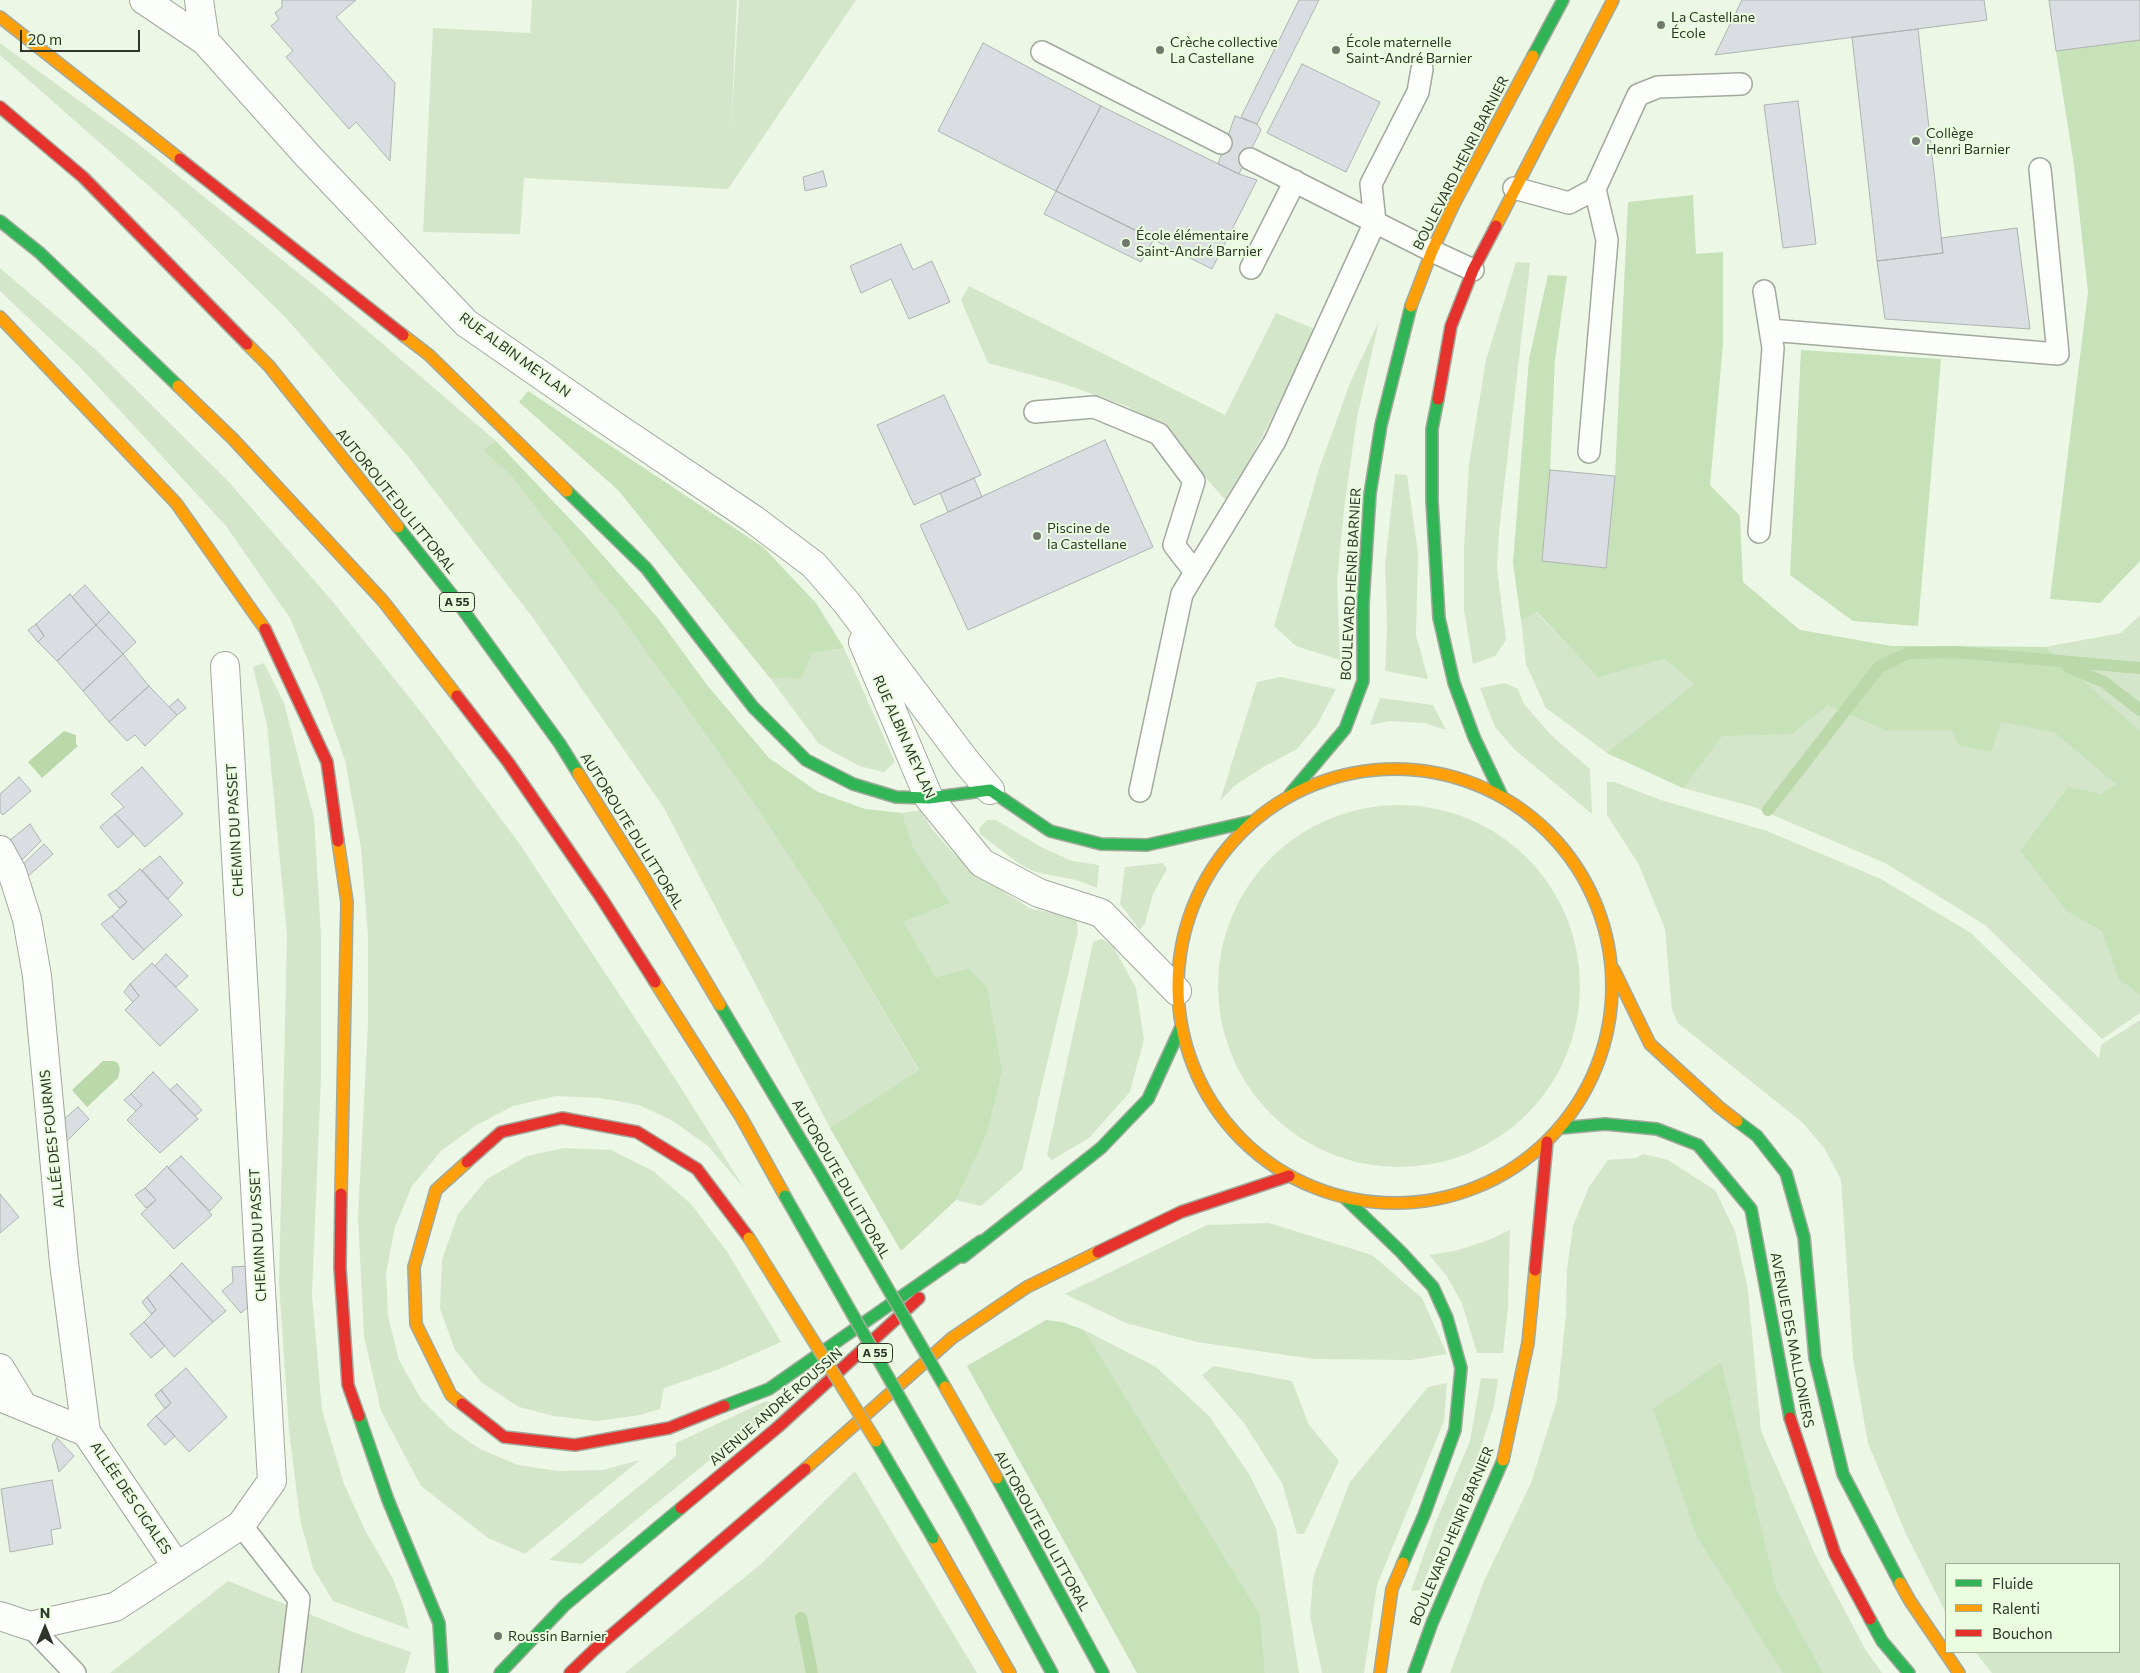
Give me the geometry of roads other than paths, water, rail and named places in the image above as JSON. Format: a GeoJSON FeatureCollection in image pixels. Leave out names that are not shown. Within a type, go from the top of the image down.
{"type":"FeatureCollection","features":[{"type":"Feature","properties":{"kind":"main road","name":"BOULEVARD HENRI BARNIER"},"geometry":{"type":"LineString","coordinates":[[1288,797],[1345,729],[1363,681],[1363,604],[1370,494],[1381,425],[1408,315],[1432,251],[1563,0]]}},
{"type":"Feature","properties":{"kind":"main road"},"geometry":{"type":"LineString","coordinates":[[1502,796],[1474,737],[1454,683],[1438,608],[1432,501],[1432,429],[1450,326],[1472,270],[1614,0]]}},
{"type":"Feature","properties":{"kind":"main road"},"geometry":{"type":"LineString","coordinates":[[0,17],[429,355],[646,568],[753,707],[806,760],[854,784],[896,797],[929,798],[990,790]]}},
{"type":"Feature","properties":{"kind":"main road","name":"AUTOROUTE DU LITTORAL"},"geometry":{"type":"LineString","coordinates":[[0,107],[83,177],[269,366],[453,596],[571,761],[646,879],[820,1172],[997,1478],[1103,1673]]}},
{"type":"Feature","properties":{"kind":"main road","name":"A 55"},"geometry":{"type":"LineString","coordinates":[[0,221],[40,253],[233,439],[383,601],[508,762],[602,899],[741,1117],[964,1510],[1052,1673]]}},
{"type":"Feature","properties":{"kind":"main road"},"geometry":{"type":"LineString","coordinates":[[0,317],[176,503],[269,634],[327,762],[347,902],[340,1268],[348,1384],[388,1500],[440,1623],[442,1673]]}},
{"type":"Feature","properties":{"kind":"main road"},"geometry":{"type":"LineString","coordinates":[[1392,769],[1446,774],[1502,796],[1542,825],[1578,867],[1601,915],[1613,968],[1610,1026],[1592,1080],[1561,1128],[1547,1142],[1498,1178],[1449,1197],[1397,1204],[1345,1198],[1289,1176],[1239,1138],[1202,1086],[1181,1026],[1177,991],[1181,943],[1196,897],[1220,856],[1253,821],[1288,797],[1338,776],[1392,769]]}},
{"type":"Feature","properties":{"kind":"main road","name":"RUE ALBIN MEYLAN"},"geometry":{"type":"LineString","coordinates":[[990,790],[1050,831],[1102,844],[1147,845],[1253,821]]}},
{"type":"Feature","properties":{"kind":"main road","name":"AVENUE DES MALLONIERS"},"geometry":{"type":"LineString","coordinates":[[1613,968],[1650,1044],[1719,1107],[1757,1136],[1786,1173],[1804,1237],[1815,1358],[1843,1474],[1910,1601],[1945,1652]]}},
{"type":"Feature","properties":{"kind":"main road","name":"AVENUE ANDRÉ ROUSSIN"},"geometry":{"type":"LineString","coordinates":[[500,1673],[565,1605],[778,1427],[981,1241],[1102,1148],[1148,1099],[1181,1026]]}},
{"type":"Feature","properties":{"kind":"main road"},"geometry":{"type":"LineString","coordinates":[[981,1241],[768,1388],[669,1428],[575,1445],[504,1437],[451,1394],[416,1324],[414,1267],[436,1190],[501,1132],[562,1118],[637,1132],[697,1169],[750,1238],[849,1396],[1010,1673]]}},
{"type":"Feature","properties":{"kind":"main road","name":"AVENUE DES MALLONIERS"},"geometry":{"type":"LineString","coordinates":[[1561,1128],[1605,1124],[1657,1129],[1698,1145],[1751,1209],[1791,1423],[1835,1554],[1882,1641],[1909,1673]]}},
{"type":"Feature","properties":{"kind":"main road","name":"BOULEVARD HENRI BARNIER"},"geometry":{"type":"LineString","coordinates":[[1414,1673],[1432,1623],[1502,1462],[1528,1343],[1547,1142]]}},
{"type":"Feature","properties":{"kind":"main road"},"geometry":{"type":"LineString","coordinates":[[570,1673],[602,1642],[779,1492],[960,1333],[1027,1287],[1181,1212],[1289,1176]]}},
{"type":"Feature","properties":{"kind":"main road","name":"BOULEVARD HENRI BARNIER"},"geometry":{"type":"LineString","coordinates":[[1345,1198],[1401,1252],[1433,1287],[1447,1318],[1461,1368],[1455,1430],[1424,1515],[1392,1589],[1380,1673]]}},
{"type":"Feature","properties":{"kind":"main road","name":"AVENUE DES MALLONIERS"},"geometry":{"type":"LineString","coordinates":[[1945,1653],[1959,1673]]}},
{"type":"Feature","properties":{"kind":"street","name":"RUE ALBIN MEYLAN"},"geometry":{"type":"LineString","coordinates":[[144,0],[205,41],[307,155],[466,323],[753,519],[814,566],[846,602],[965,760],[990,790]]}},
{"type":"Feature","properties":{"kind":"street"},"geometry":{"type":"LineString","coordinates":[[199,0],[205,41]]}},
{"type":"Feature","properties":{"kind":"street","name":"RUE ALBIN MEYLAN"},"geometry":{"type":"LineString","coordinates":[[846,602],[929,798],[982,863],[1040,893],[1100,913],[1177,991]]}},
{"type":"Feature","properties":{"kind":"street","name":"CHEMIN DU PASSET"},"geometry":{"type":"LineString","coordinates":[[30,1626],[115,1607],[241,1525],[272,1481],[225,666]]}},
{"type":"Feature","properties":{"kind":"street","name":"ALLÉE DES FOURMIS"},"geometry":{"type":"LineString","coordinates":[[0,850],[12,872],[27,919],[37,976],[64,1263],[86,1432]]}},
{"type":"Feature","properties":{"kind":"street"},"geometry":{"type":"LineString","coordinates":[[0,1368],[11,1402]]}},
{"type":"Feature","properties":{"kind":"street","name":"ALLÉE DES CIGALES"},"geometry":{"type":"LineString","coordinates":[[11,1402],[86,1432],[177,1567]]}},
{"type":"Feature","properties":{"kind":"street"},"geometry":{"type":"LineString","coordinates":[[0,1616],[30,1626]]}},
{"type":"Feature","properties":{"kind":"lane"},"geometry":{"type":"LineString","coordinates":[[1042,52],[1221,143]]}},
{"type":"Feature","properties":{"kind":"lane"},"geometry":{"type":"LineString","coordinates":[[1140,791],[1182,594],[1275,441],[1375,222],[1372,184],[1418,92],[1422,69]]}},
{"type":"Feature","properties":{"kind":"lane"},"geometry":{"type":"LineString","coordinates":[[1514,188],[1569,203],[1595,189],[1638,95],[1658,87],[1741,84]]}},
{"type":"Feature","properties":{"kind":"lane"},"geometry":{"type":"LineString","coordinates":[[1250,159],[1472,270]]}},
{"type":"Feature","properties":{"kind":"lane"},"geometry":{"type":"LineString","coordinates":[[1770,330],[2058,354],[2040,169]]}},
{"type":"Feature","properties":{"kind":"lane"},"geometry":{"type":"LineString","coordinates":[[1251,268],[1295,181]]}},
{"type":"Feature","properties":{"kind":"lane"},"geometry":{"type":"LineString","coordinates":[[1589,452],[1607,240],[1595,189]]}},
{"type":"Feature","properties":{"kind":"lane"},"geometry":{"type":"LineString","coordinates":[[1759,532],[1773,348],[1764,291]]}},
{"type":"Feature","properties":{"kind":"lane"},"geometry":{"type":"LineString","coordinates":[[1035,412],[1094,407],[1159,434],[1194,481],[1174,545],[1195,572]]}},
{"type":"Feature","properties":{"kind":"lane"},"geometry":{"type":"LineString","coordinates":[[241,1525],[299,1599],[290,1673]]}},
{"type":"Feature","properties":{"kind":"lane"},"geometry":{"type":"LineString","coordinates":[[30,1626],[75,1673]]}},
{"type":"Feature","properties":{"kind":"waterway"},"geometry":{"type":"LineString","coordinates":[[1768,810],[1879,667],[1908,653],[1956,652],[2140,668]]}},
{"type":"Feature","properties":{"kind":"waterway"},"geometry":{"type":"LineString","coordinates":[[2068,667],[2104,682],[2140,710]]}},
{"type":"Feature","properties":{"kind":"waterway"},"geometry":{"type":"LineString","coordinates":[[801,1618],[812,1673]]}},
{"type":"Feature","properties":{"kind":"place","name":"La Castellane École"},"geometry":{"type":"Point","coordinates":[1661,25]}},
{"type":"Feature","properties":{"kind":"place","name":"Crèche collective La Castellane"},"geometry":{"type":"Point","coordinates":[1160,50]}},
{"type":"Feature","properties":{"kind":"place","name":"École maternelle Saint-André Barnier"},"geometry":{"type":"Point","coordinates":[1336,50]}},
{"type":"Feature","properties":{"kind":"place","name":"Collège Henri Barnier"},"geometry":{"type":"Point","coordinates":[1916,141]}},
{"type":"Feature","properties":{"kind":"place","name":"École élémentaire Saint-André Barnier"},"geometry":{"type":"Point","coordinates":[1126,243]}},
{"type":"Feature","properties":{"kind":"place","name":"Piscine de la Castellane"},"geometry":{"type":"Point","coordinates":[1037,536]}},
{"type":"Feature","properties":{"kind":"place","name":"Roussin Barnier"},"geometry":{"type":"Point","coordinates":[498,1636]}}]}
